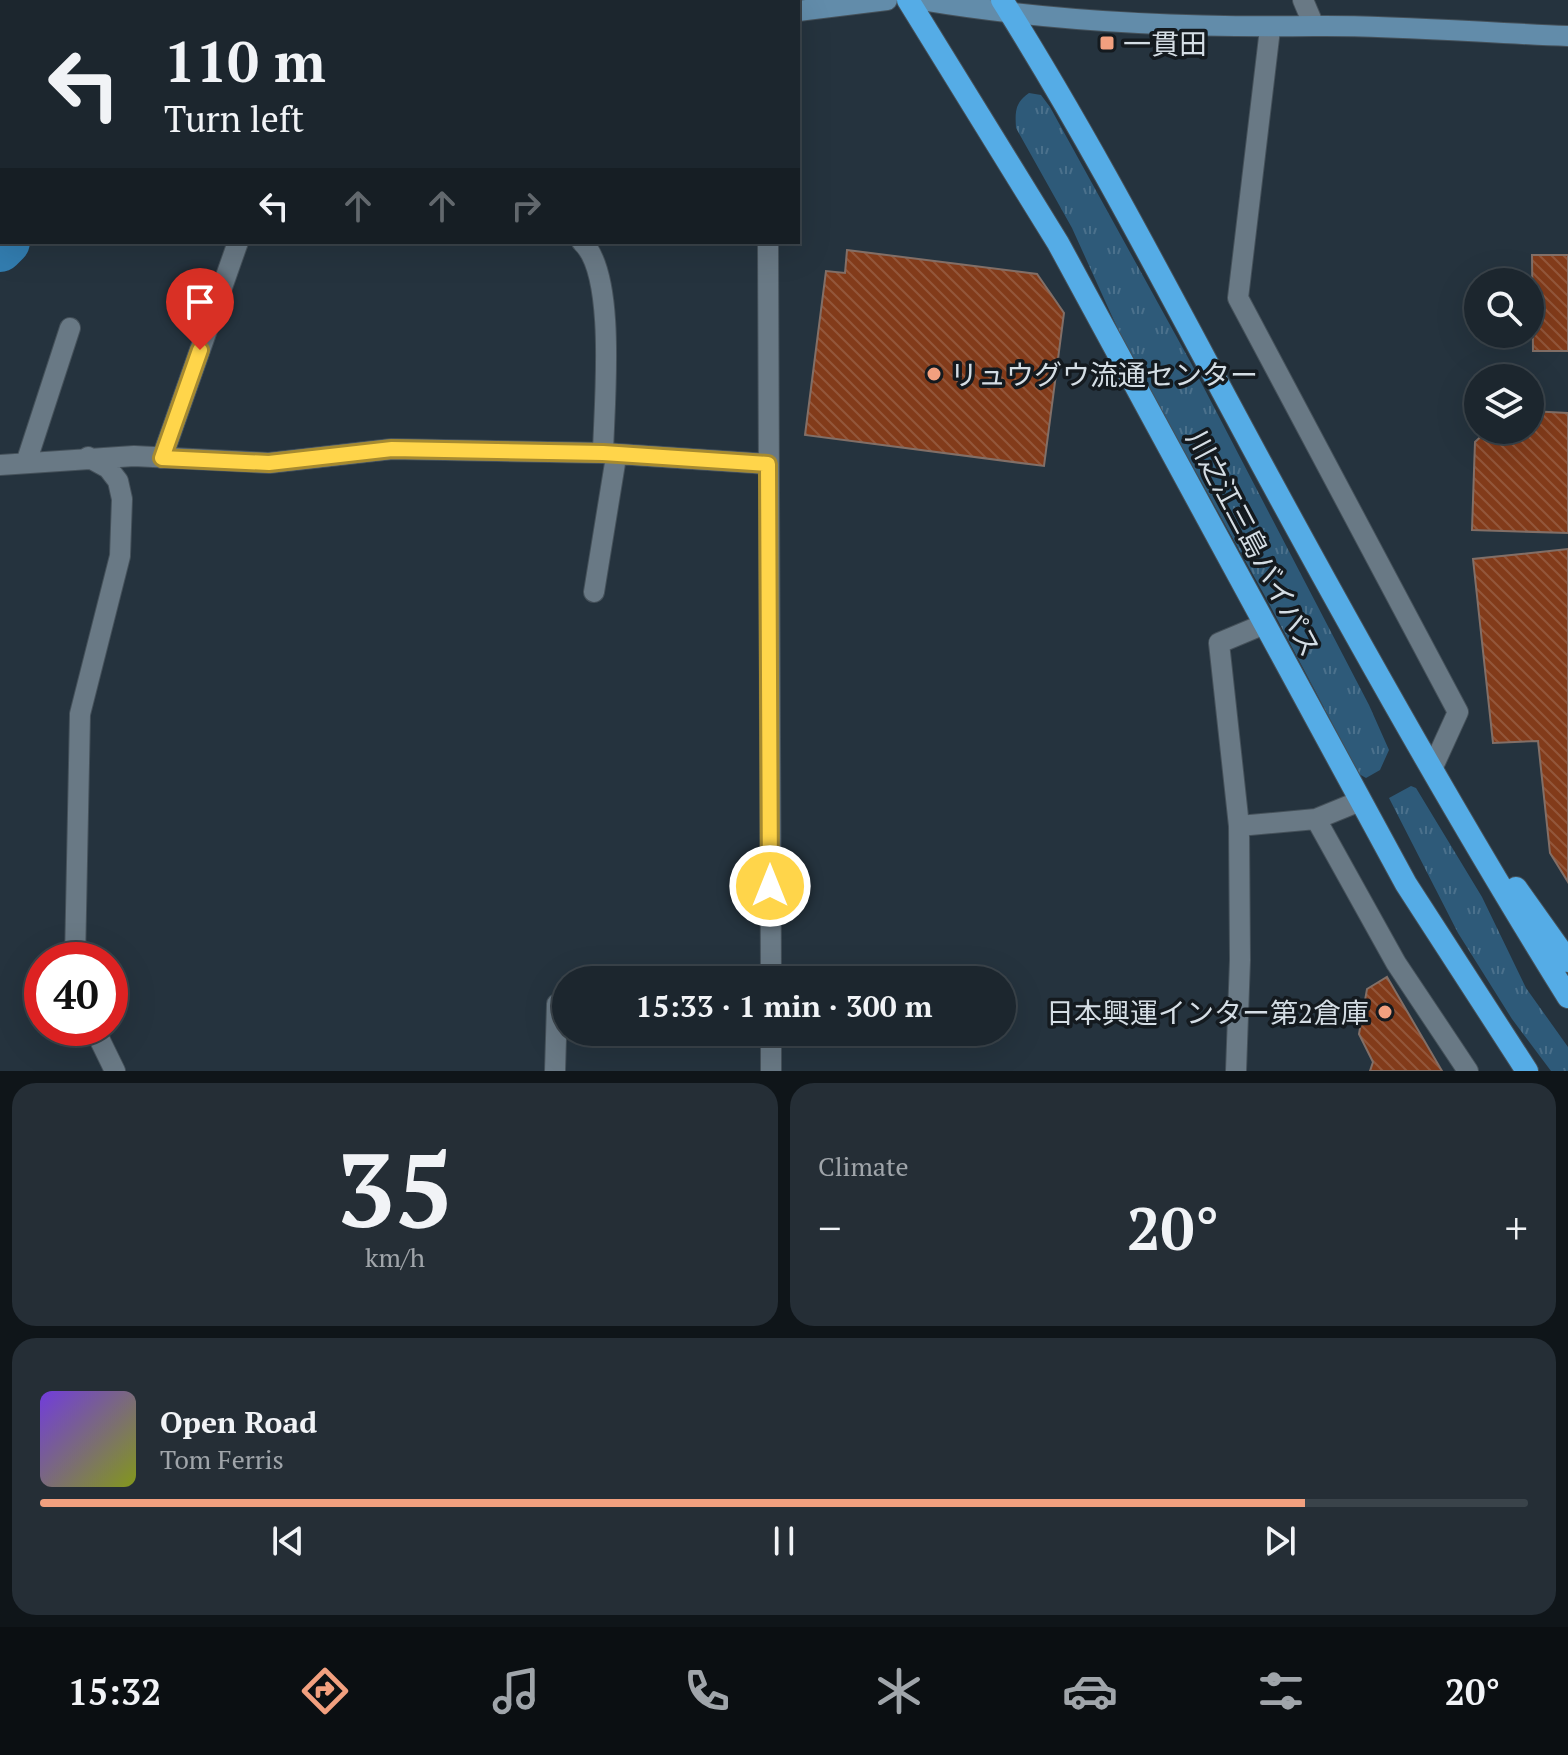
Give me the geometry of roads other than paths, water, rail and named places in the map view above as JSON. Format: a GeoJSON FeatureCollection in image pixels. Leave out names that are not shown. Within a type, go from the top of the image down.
{"type":"FeatureCollection","features":[{"type":"Feature","properties":{"kind":"highway","name":"川之江三島バイパス"},"geometry":{"type":"LineString","coordinates":[[908,0],[1058,243],[1262,625],[1406,884],[1527,1071]]}},
{"type":"Feature","properties":{"kind":"highway","name":"川之江三島バイパス"},"geometry":{"type":"LineString","coordinates":[[1007,8],[1135,227],[1273,486],[1432,769],[1568,997]]}},
{"type":"Feature","properties":{"kind":"highway"},"geometry":{"type":"LineString","coordinates":[[1432,769],[1568,961]]}},
{"type":"Feature","properties":{"kind":"main road"},"geometry":{"type":"LineString","coordinates":[[800,11],[887,0]]}},
{"type":"Feature","properties":{"kind":"main road"},"geometry":{"type":"LineString","coordinates":[[921,0],[1270,29],[1314,26],[1568,36]]}},
{"type":"Feature","properties":{"kind":"street"},"geometry":{"type":"LineString","coordinates":[[1303,0],[1314,26]]}},
{"type":"Feature","properties":{"kind":"street"},"geometry":{"type":"LineString","coordinates":[[1270,29],[1238,298],[1458,712],[1432,769]]}},
{"type":"Feature","properties":{"kind":"street"},"geometry":{"type":"LineString","coordinates":[[162,458],[237,244]]}},
{"type":"Feature","properties":{"kind":"street"},"geometry":{"type":"LineString","coordinates":[[584,244],[593,252],[605,307],[610,455],[594,592]]}},
{"type":"Feature","properties":{"kind":"street"},"geometry":{"type":"LineString","coordinates":[[768,244],[771,966]]}},
{"type":"Feature","properties":{"kind":"street"},"geometry":{"type":"LineString","coordinates":[[26,463],[70,328]]}},
{"type":"Feature","properties":{"kind":"street"},"geometry":{"type":"LineString","coordinates":[[0,465],[88,457],[269,463],[392,449],[610,455],[768,464]]}},
{"type":"Feature","properties":{"kind":"street"},"geometry":{"type":"LineString","coordinates":[[75,942],[80,714],[120,556],[122,499],[118,481],[108,468],[88,457]]}},
{"type":"Feature","properties":{"kind":"street"},"geometry":{"type":"LineString","coordinates":[[1236,1071],[1240,960],[1239,826],[1219,643],[1262,625]]}},
{"type":"Feature","properties":{"kind":"street"},"geometry":{"type":"LineString","coordinates":[[1239,826],[1316,819],[1360,801]]}},
{"type":"Feature","properties":{"kind":"street"},"geometry":{"type":"LineString","coordinates":[[1316,819],[1396,963],[1468,1071]]}},
{"type":"Feature","properties":{"kind":"street"},"geometry":{"type":"LineString","coordinates":[[103,1046],[115,1071]]}},
{"type":"Feature","properties":{"kind":"street"},"geometry":{"type":"LineString","coordinates":[[555,1071],[556,1046]]}},
{"type":"Feature","properties":{"kind":"street"},"geometry":{"type":"LineString","coordinates":[[771,1046],[771,1071]]}},
{"type":"Feature","properties":{"kind":"waterway"},"geometry":{"type":"LineString","coordinates":[[0,249],[5,244]]}},
{"type":"Feature","properties":{"kind":"place","name":"一貫田"},"geometry":{"type":"Point","coordinates":[1107,43]}},
{"type":"Feature","properties":{"kind":"place","name":"リュウグウ流通センター"},"geometry":{"type":"Point","coordinates":[934,374]}},
{"type":"Feature","properties":{"kind":"place","name":"日本興運インター第2倉庫"},"geometry":{"type":"Point","coordinates":[1385,1012]}}]}
